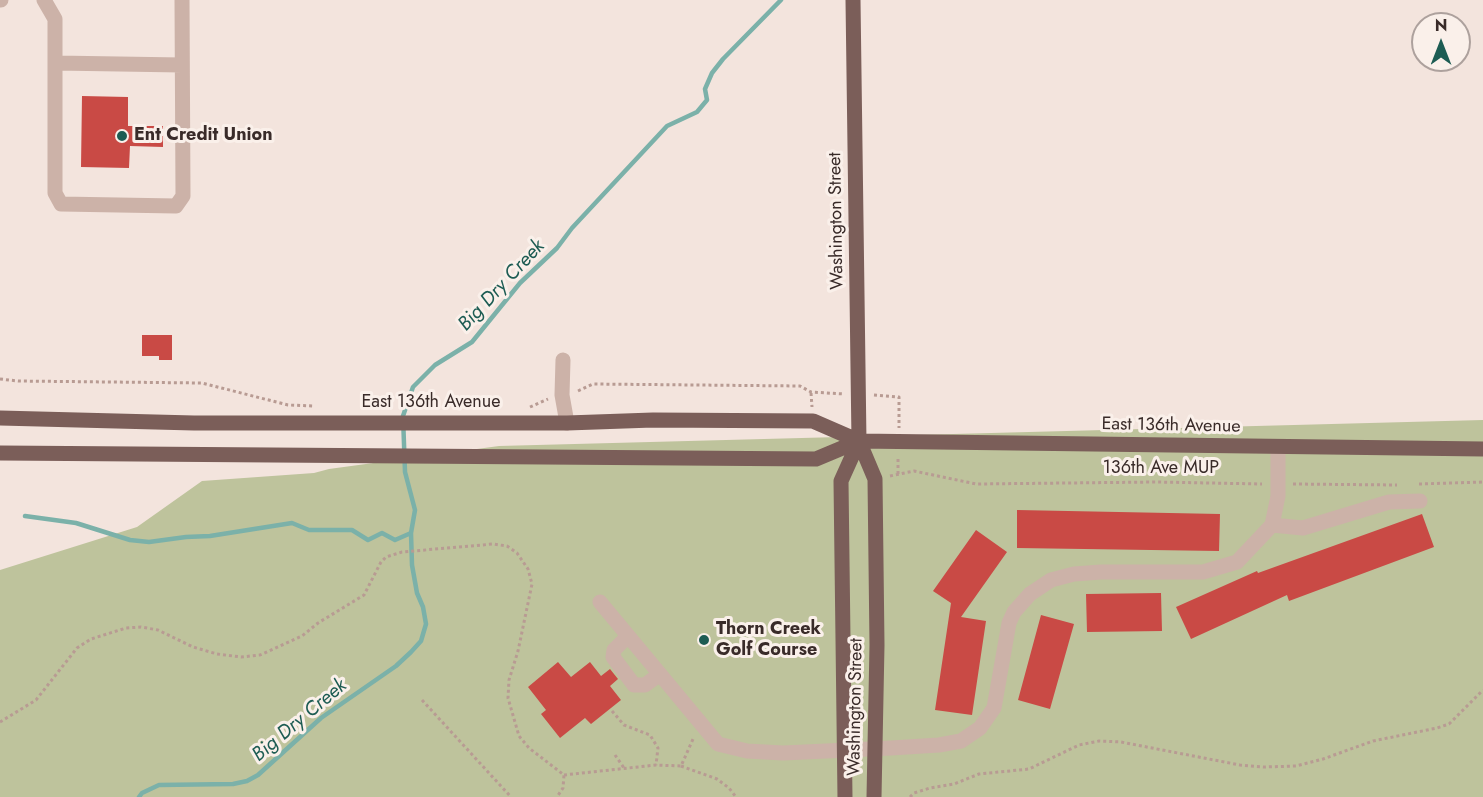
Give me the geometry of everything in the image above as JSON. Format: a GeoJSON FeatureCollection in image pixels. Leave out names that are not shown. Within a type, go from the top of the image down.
{"type":"FeatureCollection","features":[{"type":"Feature","properties":{"kind":"main road","name":"Washington Street"},"geometry":{"type":"LineString","coordinates":[[853,0],[859,441],[875,479],[877,645],[874,797]]}},
{"type":"Feature","properties":{"kind":"main road","name":"East 136th Avenue"},"geometry":{"type":"LineString","coordinates":[[0,418],[194,423],[813,421],[859,441],[1483,449]]}},
{"type":"Feature","properties":{"kind":"main road","name":"Washington Street"},"geometry":{"type":"LineString","coordinates":[[845,797],[841,481],[859,441]]}},
{"type":"Feature","properties":{"kind":"main road","name":"East 136th Avenue"},"geometry":{"type":"LineString","coordinates":[[0,453],[816,459],[859,441]]}},
{"type":"Feature","properties":{"kind":"street"},"geometry":{"type":"LineString","coordinates":[[44,0],[55,19],[55,194],[61,204],[176,206],[183,196],[182,4]]}},
{"type":"Feature","properties":{"kind":"street"},"geometry":{"type":"LineString","coordinates":[[56,63],[182,65]]}},
{"type":"Feature","properties":{"kind":"street"},"geometry":{"type":"LineString","coordinates":[[562,360],[562,395],[567,423]]}},
{"type":"Feature","properties":{"kind":"street"},"geometry":{"type":"LineString","coordinates":[[600,602],[718,744],[733,749],[783,753],[939,745],[961,741],[980,728],[994,708],[1009,623],[1021,602],[1040,586],[1061,577],[1088,572],[1186,572],[1215,570],[1237,562],[1272,525],[1278,484],[1278,447]]}},
{"type":"Feature","properties":{"kind":"street"},"geometry":{"type":"LineString","coordinates":[[1272,525],[1303,528],[1389,502],[1419,501]]}},
{"type":"Feature","properties":{"kind":"street"},"geometry":{"type":"LineString","coordinates":[[628,636],[614,650],[613,657],[634,685],[645,685],[660,674]]}},
{"type":"Feature","properties":{"kind":"path"},"geometry":{"type":"LineString","coordinates":[[0,379],[202,383],[288,405],[319,406]]}},
{"type":"Feature","properties":{"kind":"path"},"geometry":{"type":"LineString","coordinates":[[528,407],[541,400],[578,391],[593,384],[800,386],[811,392]]}},
{"type":"Feature","properties":{"kind":"path","name":"136th Ave MUP"},"geometry":{"type":"LineString","coordinates":[[875,479],[914,471],[976,484],[988,482],[1157,482],[1398,485]]}},
{"type":"Feature","properties":{"kind":"path"},"geometry":{"type":"LineString","coordinates":[[1409,484],[1483,482]]}},
{"type":"Feature","properties":{"kind":"path"},"geometry":{"type":"LineString","coordinates":[[0,722],[36,700],[78,648],[91,639],[126,628],[141,627],[158,630],[193,647],[217,654],[241,657],[260,655],[302,636],[318,623],[364,595],[386,556],[402,552],[493,544],[507,546],[517,553],[528,569],[532,584],[531,597],[509,680],[508,698],[519,736],[529,748],[564,775],[656,765],[681,766],[717,779],[736,797]]}},
{"type":"Feature","properties":{"kind":"path"},"geometry":{"type":"LineString","coordinates":[[910,797],[914,793],[954,784],[979,774],[1029,769],[1079,745],[1099,741],[1121,742],[1240,765],[1296,766],[1373,741],[1449,724],[1483,690]]}},
{"type":"Feature","properties":{"kind":"path"},"geometry":{"type":"LineString","coordinates":[[422,700],[511,797]]}},
{"type":"Feature","properties":{"kind":"path"},"geometry":{"type":"LineString","coordinates":[[612,711],[624,725],[650,735],[658,748],[656,765]]}},
{"type":"Feature","properties":{"kind":"path"},"geometry":{"type":"LineString","coordinates":[[681,766],[702,725]]}},
{"type":"Feature","properties":{"kind":"path"},"geometry":{"type":"LineString","coordinates":[[615,755],[624,768]]}},
{"type":"Feature","properties":{"kind":"path"},"geometry":{"type":"LineString","coordinates":[[557,797],[565,779],[564,775]]}},
{"type":"Feature","properties":{"kind":"green space"},"geometry":{"type":"Polygon","coordinates":[[[1483,420],[1483,797],[0,797],[0,570],[137,527],[202,481],[314,473],[499,446],[1483,420]]]}},
{"type":"Feature","properties":{"kind":"building","name":"Ent Credit Union"},"geometry":{"type":"Polygon","coordinates":[[[82,96],[128,97],[128,126],[163,126],[163,147],[130,146],[129,168],[81,167],[82,96]]]}},
{"type":"Feature","properties":{"kind":"building"},"geometry":{"type":"Polygon","coordinates":[[[142,335],[172,335],[172,360],[159,360],[159,356],[142,356],[142,335]]]}},
{"type":"Feature","properties":{"kind":"building"},"geometry":{"type":"Polygon","coordinates":[[[1017,510],[1220,514],[1219,551],[1017,548],[1017,510]]]}},
{"type":"Feature","properties":{"kind":"building"},"geometry":{"type":"Polygon","coordinates":[[[1422,514],[1434,547],[1289,601],[1287,595],[1191,639],[1176,607],[1257,571],[1258,573],[1422,514]]]}},
{"type":"Feature","properties":{"kind":"building"},"geometry":{"type":"Polygon","coordinates":[[[976,530],[1007,552],[961,617],[986,621],[972,715],[935,710],[951,603],[933,591],[976,530]]]}},
{"type":"Feature","properties":{"kind":"building"},"geometry":{"type":"Polygon","coordinates":[[[1161,593],[1162,631],[1087,632],[1086,594],[1161,593]]]}},
{"type":"Feature","properties":{"kind":"building"},"geometry":{"type":"Polygon","coordinates":[[[1041,615],[1074,624],[1050,709],[1018,700],[1041,615]]]}},
{"type":"Feature","properties":{"kind":"building"},"geometry":{"type":"Polygon","coordinates":[[[558,662],[571,677],[590,662],[601,676],[610,669],[618,679],[610,686],[621,700],[591,724],[585,718],[560,738],[541,714],[546,710],[528,687],[558,662]]]}},
{"type":"Feature","properties":{"kind":"waterway","name":"Big Dry Creek"},"geometry":{"type":"LineString","coordinates":[[139,797],[142,793],[159,785],[233,784],[247,781],[258,775],[321,718],[396,666],[421,641],[426,624],[412,565],[411,533],[415,510],[405,472],[403,416],[413,387],[435,365],[472,342],[520,283],[557,248],[572,228],[667,126],[697,112],[707,100],[705,89],[712,73],[781,0]]}},
{"type":"Feature","properties":{"kind":"waterway"},"geometry":{"type":"LineString","coordinates":[[25,516],[76,523],[130,540],[149,542],[210,536],[292,523],[309,530],[352,530],[368,540],[382,533],[395,540],[411,533]]}},
{"type":"Feature","properties":{"kind":"place","name":"Ent Credit Union"},"geometry":{"type":"Point","coordinates":[122,136]}},
{"type":"Feature","properties":{"kind":"place","name":"Thorn Creek Golf Course"},"geometry":{"type":"Point","coordinates":[704,640]}}]}
